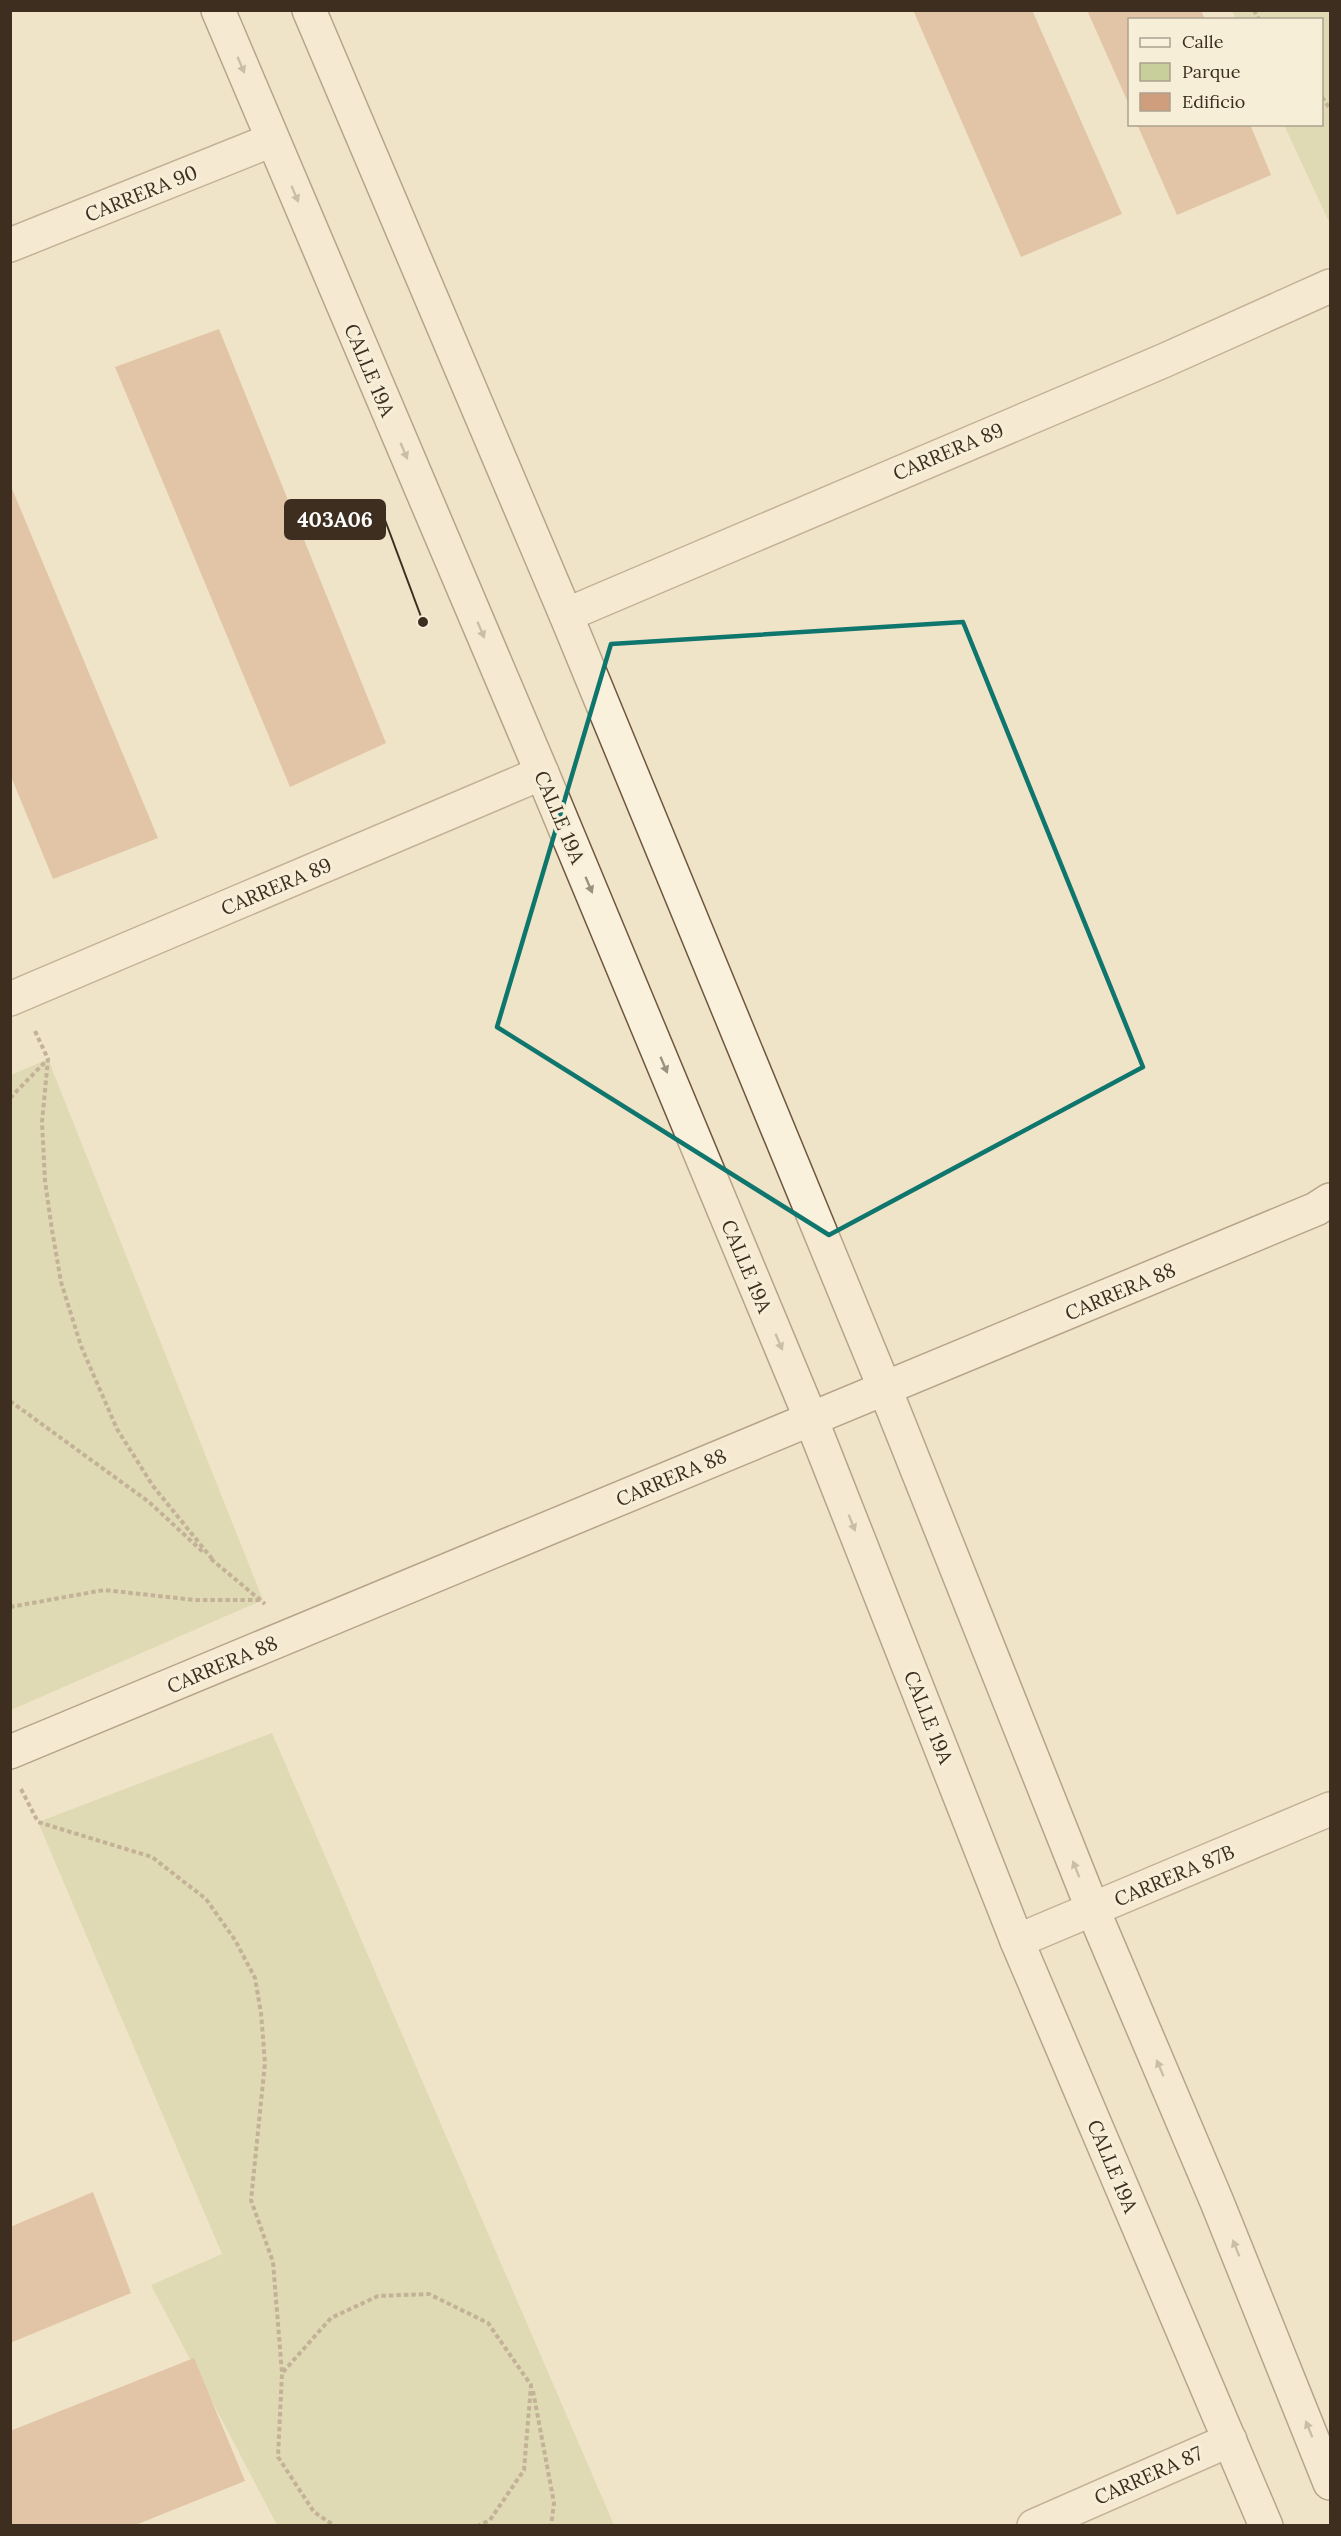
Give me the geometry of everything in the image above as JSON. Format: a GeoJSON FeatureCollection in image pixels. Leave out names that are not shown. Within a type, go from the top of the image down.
{"type":"FeatureCollection","features":[{"type":"Feature","properties":{"kind":"street","name":"CALLE 19A"},"geometry":{"type":"LineString","coordinates":[[218,10],[542,773],[811,1419],[1017,1941],[1266,2526]]}},
{"type":"Feature","properties":{"kind":"street"},"geometry":{"type":"LineString","coordinates":[[309,10],[566,615],[885,1389],[1093,1910],[1217,2202],[1330,2483]]}},
{"type":"Feature","properties":{"kind":"street","name":"CARRERA 90"},"geometry":{"type":"LineString","coordinates":[[10,245],[272,140]]}},
{"type":"Feature","properties":{"kind":"street","name":"CARRERA 89"},"geometry":{"type":"LineString","coordinates":[[566,615],[1163,361],[1330,286]]}},
{"type":"Feature","properties":{"kind":"street","name":"CARRERA 89"},"geometry":{"type":"LineString","coordinates":[[15,997],[542,773]]}},
{"type":"Feature","properties":{"kind":"street","name":"CARRERA 88"},"geometry":{"type":"LineString","coordinates":[[10,1752],[1316,1209],[1330,1200]]}},
{"type":"Feature","properties":{"kind":"street","name":"CARRERA 87B"},"geometry":{"type":"LineString","coordinates":[[1017,1941],[1330,1809]]}},
{"type":"Feature","properties":{"kind":"street","name":"CARRERA 87"},"geometry":{"type":"LineString","coordinates":[[1034,2526],[1230,2440]]}},
{"type":"Feature","properties":{"kind":"path"},"geometry":{"type":"LineString","coordinates":[[15,997],[48,1059],[42,1122],[45,1181],[61,1282],[81,1346],[117,1429],[153,1486],[213,1560]]}},
{"type":"Feature","properties":{"kind":"path"},"geometry":{"type":"LineString","coordinates":[[10,1098],[48,1059]]}},
{"type":"Feature","properties":{"kind":"path"},"geometry":{"type":"LineString","coordinates":[[10,1401],[149,1502],[213,1560],[263,1600],[279,1640]]}},
{"type":"Feature","properties":{"kind":"path"},"geometry":{"type":"LineString","coordinates":[[10,1607],[104,1590],[195,1600],[263,1600]]}},
{"type":"Feature","properties":{"kind":"path"},"geometry":{"type":"LineString","coordinates":[[20,1785],[38,1822],[152,1857],[206,1899],[235,1940],[255,1978],[266,2063],[251,2200],[273,2262],[282,2373],[278,2457],[314,2512],[335,2526]]}},
{"type":"Feature","properties":{"kind":"path"},"geometry":{"type":"LineString","coordinates":[[282,2373],[331,2318],[378,2296],[429,2294],[488,2323],[531,2385],[554,2503],[551,2526]]}},
{"type":"Feature","properties":{"kind":"path"},"geometry":{"type":"LineString","coordinates":[[478,2526],[490,2520],[524,2470],[531,2385]]}},
{"type":"Feature","properties":{"kind":"highlighted area"},"geometry":{"type":"Polygon","coordinates":[[[963,622],[1143,1067],[829,1235],[497,1027],[611,644],[963,622]]]}},
{"type":"Feature","properties":{"kind":"green space"},"geometry":{"type":"Polygon","coordinates":[[[1232,11],[1330,11],[1330,224],[1284,126],[1323,126],[1323,18],[1236,18],[1232,11]]]}},
{"type":"Feature","properties":{"kind":"green space"},"geometry":{"type":"Polygon","coordinates":[[[48,1059],[263,1600],[11,1710],[11,1075],[48,1059]]]}},
{"type":"Feature","properties":{"kind":"green space"},"geometry":{"type":"Polygon","coordinates":[[[272,1733],[614,2525],[277,2525],[151,2285],[222,2254],[38,1822],[272,1733]]]}},
{"type":"Feature","properties":{"kind":"building"},"geometry":{"type":"Polygon","coordinates":[[[913,10],[1032,10],[1122,214],[1021,257],[913,10]]]}},
{"type":"Feature","properties":{"kind":"building"},"geometry":{"type":"Polygon","coordinates":[[[1087,10],[1201,10],[1204,18],[1128,18],[1128,102],[1087,10]]]}},
{"type":"Feature","properties":{"kind":"building"},"geometry":{"type":"Polygon","coordinates":[[[1138,126],[1251,126],[1271,175],[1177,215],[1138,126]]]}},
{"type":"Feature","properties":{"kind":"building"},"geometry":{"type":"Polygon","coordinates":[[[219,329],[386,743],[290,787],[115,367],[219,329]]]}},
{"type":"Feature","properties":{"kind":"building"},"geometry":{"type":"Polygon","coordinates":[[[10,484],[158,838],[53,879],[10,774],[10,484]]]}},
{"type":"Feature","properties":{"kind":"building"},"geometry":{"type":"Polygon","coordinates":[[[93,2192],[131,2293],[10,2343],[10,2227],[93,2192]]]}},
{"type":"Feature","properties":{"kind":"building"},"geometry":{"type":"Polygon","coordinates":[[[194,2358],[245,2481],[133,2526],[10,2526],[10,2431],[194,2358]]]}},
{"type":"Feature","properties":{"kind":"place","name":"403A06"},"geometry":{"type":"Point","coordinates":[423,622]}}]}
